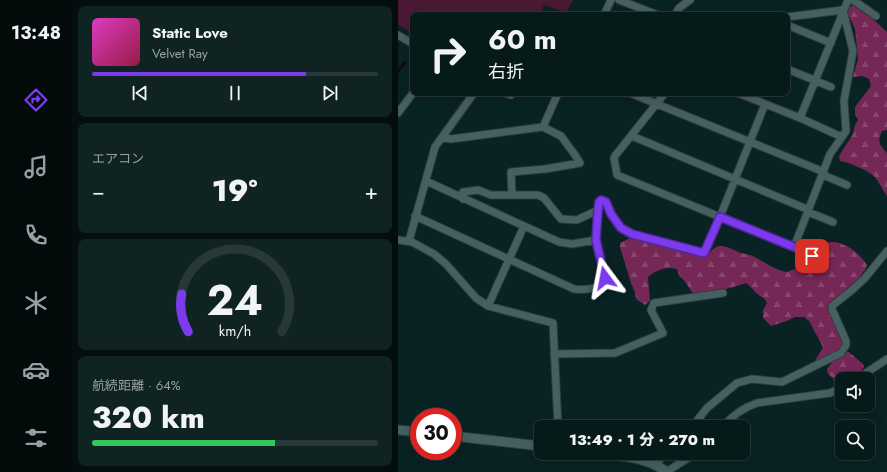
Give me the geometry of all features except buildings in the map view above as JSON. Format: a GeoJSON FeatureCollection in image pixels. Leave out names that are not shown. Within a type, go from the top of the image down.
{"type":"FeatureCollection","features":[{"type":"Feature","properties":{"kind":"street"},"geometry":{"type":"LineString","coordinates":[[605,12],[611,0]]}},
{"type":"Feature","properties":{"kind":"street"},"geometry":{"type":"LineString","coordinates":[[619,0],[650,12]]}},
{"type":"Feature","properties":{"kind":"street"},"geometry":{"type":"LineString","coordinates":[[677,12],[679,8],[690,0]]}},
{"type":"Feature","properties":{"kind":"street"},"geometry":{"type":"LineString","coordinates":[[800,118],[848,0]]}},
{"type":"Feature","properties":{"kind":"street"},"geometry":{"type":"LineString","coordinates":[[853,0],[876,16]]}},
{"type":"Feature","properties":{"kind":"street"},"geometry":{"type":"LineString","coordinates":[[790,18],[844,10]]}},
{"type":"Feature","properties":{"kind":"street"},"geometry":{"type":"LineString","coordinates":[[794,247],[830,154],[846,131],[844,101],[853,51],[844,10]]}},
{"type":"Feature","properties":{"kind":"street"},"geometry":{"type":"LineString","coordinates":[[790,26],[831,43]]}},
{"type":"Feature","properties":{"kind":"street"},"geometry":{"type":"LineString","coordinates":[[398,35],[410,42]]}},
{"type":"Feature","properties":{"kind":"street"},"geometry":{"type":"LineString","coordinates":[[790,70],[831,87]]}},
{"type":"Feature","properties":{"kind":"street"},"geometry":{"type":"LineString","coordinates":[[398,113],[411,96]]}},
{"type":"Feature","properties":{"kind":"street"},"geometry":{"type":"LineString","coordinates":[[409,241],[434,151],[442,136],[472,96]]}},
{"type":"Feature","properties":{"kind":"street"},"geometry":{"type":"LineString","coordinates":[[543,127],[557,96]]}},
{"type":"Feature","properties":{"kind":"street"},"geometry":{"type":"LineString","coordinates":[[637,96],[750,141],[847,185]]}},
{"type":"Feature","properties":{"kind":"street"},"geometry":{"type":"LineString","coordinates":[[663,96],[614,158],[617,175],[794,247],[812,256]]}},
{"type":"Feature","properties":{"kind":"street"},"geometry":{"type":"LineString","coordinates":[[745,96],[842,137]]}},
{"type":"Feature","properties":{"kind":"street"},"geometry":{"type":"LineString","coordinates":[[416,216],[574,288],[582,289],[596,287],[602,285],[605,278],[596,240],[599,202],[601,200],[604,200],[608,204],[611,214],[625,231],[704,253],[765,104]]}},
{"type":"Feature","properties":{"kind":"street"},"geometry":{"type":"LineString","coordinates":[[442,136],[446,138],[456,138],[543,127],[561,136],[580,163],[545,169],[511,172],[512,195]]}},
{"type":"Feature","properties":{"kind":"street"},"geometry":{"type":"LineString","coordinates":[[632,136],[833,222]]}},
{"type":"Feature","properties":{"kind":"street"},"geometry":{"type":"LineString","coordinates":[[426,181],[559,242],[566,244],[596,240]]}},
{"type":"Feature","properties":{"kind":"street"},"geometry":{"type":"LineString","coordinates":[[463,199],[463,192],[478,190],[491,195],[542,196],[561,219],[566,220],[577,220],[598,210]]}},
{"type":"Feature","properties":{"kind":"street"},"geometry":{"type":"LineString","coordinates":[[488,306],[508,258],[524,226]]}},
{"type":"Feature","properties":{"kind":"street"},"geometry":{"type":"LineString","coordinates":[[398,240],[409,241],[419,245],[442,260],[476,298],[488,306],[554,323],[558,420]]}},
{"type":"Feature","properties":{"kind":"street"},"geometry":{"type":"LineString","coordinates":[[698,420],[707,408],[737,383],[752,379],[782,382],[841,353],[846,345],[846,341],[832,306],[865,278],[887,251]]}},
{"type":"Feature","properties":{"kind":"street"},"geometry":{"type":"LineString","coordinates":[[554,354],[615,353],[663,333],[651,310],[654,302],[723,294]]}},
{"type":"Feature","properties":{"kind":"street"},"geometry":{"type":"LineString","coordinates":[[868,372],[887,359]]}},
{"type":"Feature","properties":{"kind":"street"},"geometry":{"type":"LineString","coordinates":[[729,420],[738,412],[756,403],[830,393],[835,391]]}},
{"type":"Feature","properties":{"kind":"street"},"geometry":{"type":"LineString","coordinates":[[398,430],[410,431]]}},
{"type":"Feature","properties":{"kind":"street"},"geometry":{"type":"LineString","coordinates":[[462,437],[534,445]]}},
{"type":"Feature","properties":{"kind":"street"},"geometry":{"type":"LineString","coordinates":[[641,460],[657,465],[666,472],[685,460]]}},
{"type":"Feature","properties":{"kind":"street"},"geometry":{"type":"LineString","coordinates":[[657,465],[660,460]]}},
{"type":"Feature","properties":{"kind":"green space"},"geometry":{"type":"Polygon","coordinates":[[[853,5],[873,19],[887,32],[887,130],[882,131],[879,140],[887,153],[887,196],[875,177],[859,167],[840,161],[839,156],[853,134],[858,120],[855,114],[855,107],[871,86],[869,79],[863,76],[853,77],[858,59],[855,29],[847,9],[853,5]]]}},
{"type":"Feature","properties":{"kind":"green space"},"geometry":{"type":"Polygon","coordinates":[[[630,238],[669,246],[684,253],[690,252],[701,255],[708,255],[716,247],[724,246],[755,257],[773,268],[788,272],[796,269],[809,271],[817,256],[821,254],[824,243],[837,242],[849,247],[864,260],[867,265],[864,271],[848,290],[836,298],[831,304],[834,319],[843,344],[841,350],[816,362],[815,361],[823,347],[809,321],[804,317],[795,317],[771,326],[763,318],[763,310],[767,303],[764,298],[746,283],[720,291],[695,295],[680,276],[677,269],[665,268],[648,277],[650,301],[645,305],[636,299],[620,247],[620,243],[630,238]]]}},
{"type":"Feature","properties":{"kind":"green space"},"geometry":{"type":"Polygon","coordinates":[[[845,352],[849,352],[863,364],[864,367],[860,372],[835,372],[835,384],[833,378],[828,374],[827,369],[833,361],[845,352]]]}},
{"type":"Feature","properties":{"kind":"shaded area"},"geometry":{"type":"Polygon","coordinates":[[[398,0],[573,0],[567,12],[544,5],[541,12],[410,12],[410,31],[398,25],[398,0]]]}},
{"type":"Feature","properties":{"kind":"waterway"},"geometry":{"type":"LineString","coordinates":[[398,71],[405,62]]}},
{"type":"Feature","properties":{"kind":"route"},"geometry":{"type":"LineString","coordinates":[[605,278],[596,240],[598,210],[599,202],[601,200],[604,200],[608,204],[611,214],[621,228],[632,234],[704,253],[720,217],[794,247],[812,256]]}}]}
